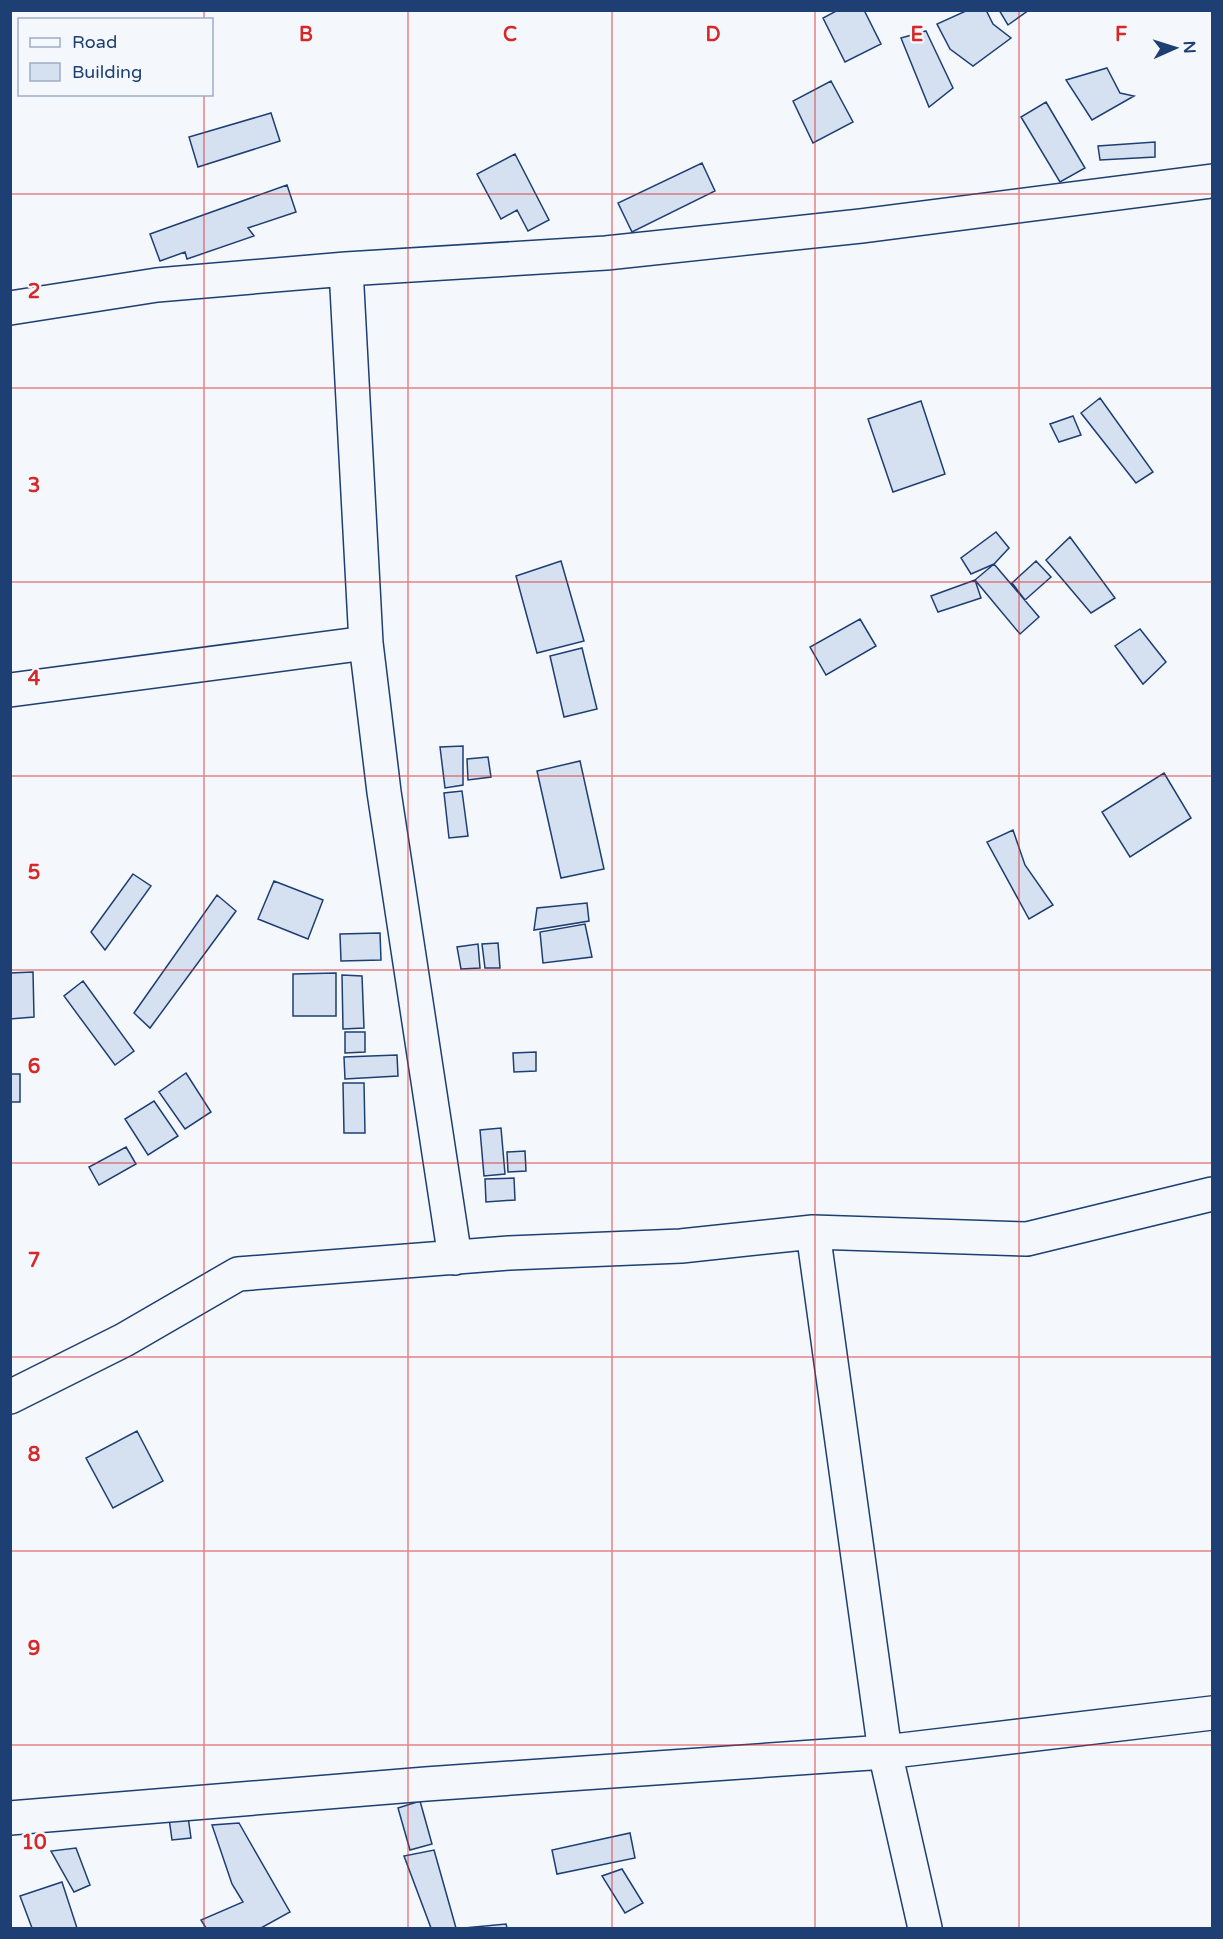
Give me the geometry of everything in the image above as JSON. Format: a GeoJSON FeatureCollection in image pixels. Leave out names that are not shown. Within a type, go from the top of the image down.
{"type":"FeatureCollection","features":[{"type":"Feature","properties":{"kind":"street"},"geometry":{"type":"LineString","coordinates":[[10,308],[157,285],[346,269],[606,253],[861,226],[1212,181]]}},
{"type":"Feature","properties":{"kind":"street"},"geometry":{"type":"LineString","coordinates":[[346,269],[366,643],[386,804],[455,1258]]}},
{"type":"Feature","properties":{"kind":"street"},"geometry":{"type":"LineString","coordinates":[[10,690],[366,643]]}},
{"type":"Feature","properties":{"kind":"street"},"geometry":{"type":"LineString","coordinates":[[10,1397],[124,1340],[238,1274],[509,1253],[681,1246],[813,1232],[1027,1239],[1212,1194]]}},
{"type":"Feature","properties":{"kind":"street"},"geometry":{"type":"LineString","coordinates":[[813,1232],[885,1752],[925,1929]]}},
{"type":"Feature","properties":{"kind":"street"},"geometry":{"type":"LineString","coordinates":[[10,1818],[426,1784],[885,1752],[1212,1713]]}},
{"type":"Feature","properties":{"kind":"building"},"geometry":{"type":"Polygon","coordinates":[[[838,10],[864,10],[881,44],[845,62],[823,18],[838,10]]]}},
{"type":"Feature","properties":{"kind":"building"},"geometry":{"type":"Polygon","coordinates":[[[968,10],[986,10],[993,24],[1011,38],[973,66],[950,49],[937,24],[968,10]]]}},
{"type":"Feature","properties":{"kind":"building"},"geometry":{"type":"Polygon","coordinates":[[[999,10],[1029,10],[1008,25],[999,10]]]}},
{"type":"Feature","properties":{"kind":"building"},"geometry":{"type":"Polygon","coordinates":[[[926,31],[953,88],[929,107],[901,38],[926,31]]]}},
{"type":"Feature","properties":{"kind":"building"},"geometry":{"type":"Polygon","coordinates":[[[1107,68],[1120,93],[1134,96],[1092,120],[1066,80],[1107,68]]]}},
{"type":"Feature","properties":{"kind":"building"},"geometry":{"type":"Polygon","coordinates":[[[831,81],[853,122],[813,143],[793,101],[831,81]]]}},
{"type":"Feature","properties":{"kind":"building"},"geometry":{"type":"Polygon","coordinates":[[[1046,102],[1085,168],[1060,182],[1021,117],[1046,102]]]}},
{"type":"Feature","properties":{"kind":"building"},"geometry":{"type":"Polygon","coordinates":[[[271,113],[280,141],[198,167],[189,137],[271,113]]]}},
{"type":"Feature","properties":{"kind":"building"},"geometry":{"type":"Polygon","coordinates":[[[1155,142],[1155,157],[1100,160],[1098,146],[1155,142]]]}},
{"type":"Feature","properties":{"kind":"building"},"geometry":{"type":"Polygon","coordinates":[[[515,154],[549,220],[528,231],[517,210],[501,219],[477,174],[515,154]]]}},
{"type":"Feature","properties":{"kind":"building"},"geometry":{"type":"Polygon","coordinates":[[[702,163],[715,191],[632,232],[618,203],[702,163]]]}},
{"type":"Feature","properties":{"kind":"building"},"geometry":{"type":"Polygon","coordinates":[[[287,185],[296,212],[248,228],[254,236],[187,259],[185,252],[160,261],[150,234],[287,185]]]}},
{"type":"Feature","properties":{"kind":"building"},"geometry":{"type":"Polygon","coordinates":[[[1100,398],[1153,472],[1136,483],[1081,413],[1100,398]]]}},
{"type":"Feature","properties":{"kind":"building"},"geometry":{"type":"Polygon","coordinates":[[[921,401],[945,474],[893,492],[868,419],[921,401]]]}},
{"type":"Feature","properties":{"kind":"building"},"geometry":{"type":"Polygon","coordinates":[[[1073,416],[1081,435],[1059,442],[1050,424],[1073,416]]]}},
{"type":"Feature","properties":{"kind":"building"},"geometry":{"type":"Polygon","coordinates":[[[996,532],[1009,548],[994,564],[971,574],[961,558],[996,532]]]}},
{"type":"Feature","properties":{"kind":"building"},"geometry":{"type":"Polygon","coordinates":[[[1070,537],[1115,598],[1091,613],[1046,560],[1070,537]]]}},
{"type":"Feature","properties":{"kind":"building"},"geometry":{"type":"Polygon","coordinates":[[[561,561],[584,641],[537,653],[516,576],[561,561]]]}},
{"type":"Feature","properties":{"kind":"building"},"geometry":{"type":"Polygon","coordinates":[[[1036,561],[1051,577],[1025,600],[1012,583],[1036,561]]]}},
{"type":"Feature","properties":{"kind":"building"},"geometry":{"type":"Polygon","coordinates":[[[994,564],[1039,617],[1020,634],[975,580],[994,564]]]}},
{"type":"Feature","properties":{"kind":"building"},"geometry":{"type":"Polygon","coordinates":[[[975,580],[981,598],[938,612],[931,596],[975,580]]]}},
{"type":"Feature","properties":{"kind":"building"},"geometry":{"type":"Polygon","coordinates":[[[860,619],[876,646],[826,675],[810,647],[860,619]]]}},
{"type":"Feature","properties":{"kind":"building"},"geometry":{"type":"Polygon","coordinates":[[[1140,629],[1166,662],[1143,684],[1115,646],[1140,629]]]}},
{"type":"Feature","properties":{"kind":"building"},"geometry":{"type":"Polygon","coordinates":[[[582,648],[597,709],[564,717],[550,656],[582,648]]]}},
{"type":"Feature","properties":{"kind":"building"},"geometry":{"type":"Polygon","coordinates":[[[463,746],[463,785],[445,788],[440,747],[463,746]]]}},
{"type":"Feature","properties":{"kind":"building"},"geometry":{"type":"Polygon","coordinates":[[[488,757],[491,777],[468,780],[467,759],[488,757]]]}},
{"type":"Feature","properties":{"kind":"building"},"geometry":{"type":"Polygon","coordinates":[[[580,761],[604,869],[561,878],[537,771],[580,761]]]}},
{"type":"Feature","properties":{"kind":"building"},"geometry":{"type":"Polygon","coordinates":[[[1164,773],[1191,818],[1130,857],[1102,812],[1164,773]]]}},
{"type":"Feature","properties":{"kind":"building"},"geometry":{"type":"Polygon","coordinates":[[[462,791],[468,836],[449,838],[444,793],[462,791]]]}},
{"type":"Feature","properties":{"kind":"building"},"geometry":{"type":"Polygon","coordinates":[[[1013,830],[1025,865],[1053,905],[1029,919],[987,842],[1013,830]]]}},
{"type":"Feature","properties":{"kind":"building"},"geometry":{"type":"Polygon","coordinates":[[[133,874],[151,886],[105,950],[91,932],[133,874]]]}},
{"type":"Feature","properties":{"kind":"building"},"geometry":{"type":"Polygon","coordinates":[[[274,881],[323,900],[308,939],[258,919],[274,881]]]}},
{"type":"Feature","properties":{"kind":"building"},"geometry":{"type":"Polygon","coordinates":[[[217,895],[236,911],[150,1028],[134,1013],[217,895]]]}},
{"type":"Feature","properties":{"kind":"building"},"geometry":{"type":"Polygon","coordinates":[[[587,903],[589,921],[534,930],[537,908],[587,903]]]}},
{"type":"Feature","properties":{"kind":"building"},"geometry":{"type":"Polygon","coordinates":[[[585,924],[592,957],[543,963],[540,932],[585,924]]]}},
{"type":"Feature","properties":{"kind":"building"},"geometry":{"type":"Polygon","coordinates":[[[380,933],[381,960],[341,961],[340,934],[380,933]]]}},
{"type":"Feature","properties":{"kind":"building"},"geometry":{"type":"Polygon","coordinates":[[[498,943],[500,968],[485,968],[482,944],[498,943]]]}},
{"type":"Feature","properties":{"kind":"building"},"geometry":{"type":"Polygon","coordinates":[[[478,944],[480,968],[461,969],[457,947],[478,944]]]}},
{"type":"Feature","properties":{"kind":"building"},"geometry":{"type":"Polygon","coordinates":[[[33,972],[34,1017],[10,1019],[10,973],[33,972]]]}},
{"type":"Feature","properties":{"kind":"building"},"geometry":{"type":"Polygon","coordinates":[[[336,973],[336,1016],[293,1016],[293,974],[336,973]]]}},
{"type":"Feature","properties":{"kind":"building"},"geometry":{"type":"Polygon","coordinates":[[[342,975],[362,976],[364,1028],[343,1029],[342,975]]]}},
{"type":"Feature","properties":{"kind":"building"},"geometry":{"type":"Polygon","coordinates":[[[83,981],[134,1051],[115,1065],[64,996],[83,981]]]}},
{"type":"Feature","properties":{"kind":"building"},"geometry":{"type":"Polygon","coordinates":[[[345,1032],[365,1032],[365,1052],[345,1053],[345,1032]]]}},
{"type":"Feature","properties":{"kind":"building"},"geometry":{"type":"Polygon","coordinates":[[[536,1052],[536,1071],[514,1072],[513,1053],[536,1052]]]}},
{"type":"Feature","properties":{"kind":"building"},"geometry":{"type":"Polygon","coordinates":[[[397,1055],[398,1076],[345,1079],[344,1057],[397,1055]]]}},
{"type":"Feature","properties":{"kind":"building"},"geometry":{"type":"Polygon","coordinates":[[[186,1073],[211,1112],[185,1129],[159,1092],[186,1073]]]}},
{"type":"Feature","properties":{"kind":"building"},"geometry":{"type":"Polygon","coordinates":[[[10,1074],[20,1074],[20,1102],[10,1102],[10,1074]]]}},
{"type":"Feature","properties":{"kind":"building"},"geometry":{"type":"Polygon","coordinates":[[[343,1083],[364,1083],[365,1133],[344,1133],[343,1083]]]}},
{"type":"Feature","properties":{"kind":"building"},"geometry":{"type":"Polygon","coordinates":[[[154,1101],[178,1136],[148,1155],[125,1119],[154,1101]]]}},
{"type":"Feature","properties":{"kind":"building"},"geometry":{"type":"Polygon","coordinates":[[[501,1128],[505,1174],[484,1176],[480,1130],[501,1128]]]}},
{"type":"Feature","properties":{"kind":"building"},"geometry":{"type":"Polygon","coordinates":[[[126,1147],[136,1164],[99,1185],[89,1167],[126,1147]]]}},
{"type":"Feature","properties":{"kind":"building"},"geometry":{"type":"Polygon","coordinates":[[[525,1151],[526,1171],[508,1172],[507,1152],[525,1151]]]}},
{"type":"Feature","properties":{"kind":"building"},"geometry":{"type":"Polygon","coordinates":[[[514,1178],[515,1200],[486,1202],[485,1179],[514,1178]]]}},
{"type":"Feature","properties":{"kind":"building"},"geometry":{"type":"Polygon","coordinates":[[[137,1431],[163,1481],[113,1508],[86,1458],[137,1431]]]}},
{"type":"Feature","properties":{"kind":"building"},"geometry":{"type":"Polygon","coordinates":[[[420,1801],[432,1844],[410,1850],[398,1808],[420,1801]]]}},
{"type":"Feature","properties":{"kind":"building"},"geometry":{"type":"Polygon","coordinates":[[[187,1809],[191,1838],[172,1840],[168,1811],[187,1809]]]}},
{"type":"Feature","properties":{"kind":"building"},"geometry":{"type":"Polygon","coordinates":[[[239,1823],[290,1912],[261,1928],[206,1928],[201,1920],[243,1902],[232,1884],[212,1825],[239,1823]]]}},
{"type":"Feature","properties":{"kind":"building"},"geometry":{"type":"Polygon","coordinates":[[[630,1833],[635,1858],[557,1874],[552,1850],[630,1833]]]}},
{"type":"Feature","properties":{"kind":"building"},"geometry":{"type":"Polygon","coordinates":[[[76,1848],[90,1885],[74,1892],[51,1851],[76,1848]]]}},
{"type":"Feature","properties":{"kind":"building"},"geometry":{"type":"Polygon","coordinates":[[[434,1850],[456,1928],[431,1928],[404,1856],[434,1850]]]}},
{"type":"Feature","properties":{"kind":"building"},"geometry":{"type":"Polygon","coordinates":[[[622,1869],[643,1903],[625,1913],[602,1876],[622,1869]]]}},
{"type":"Feature","properties":{"kind":"building"},"geometry":{"type":"Polygon","coordinates":[[[62,1882],[77,1928],[32,1928],[20,1896],[62,1882]]]}},
{"type":"Feature","properties":{"kind":"building"},"geometry":{"type":"Polygon","coordinates":[[[506,1924],[507,1928],[464,1928],[506,1924]]]}}]}
